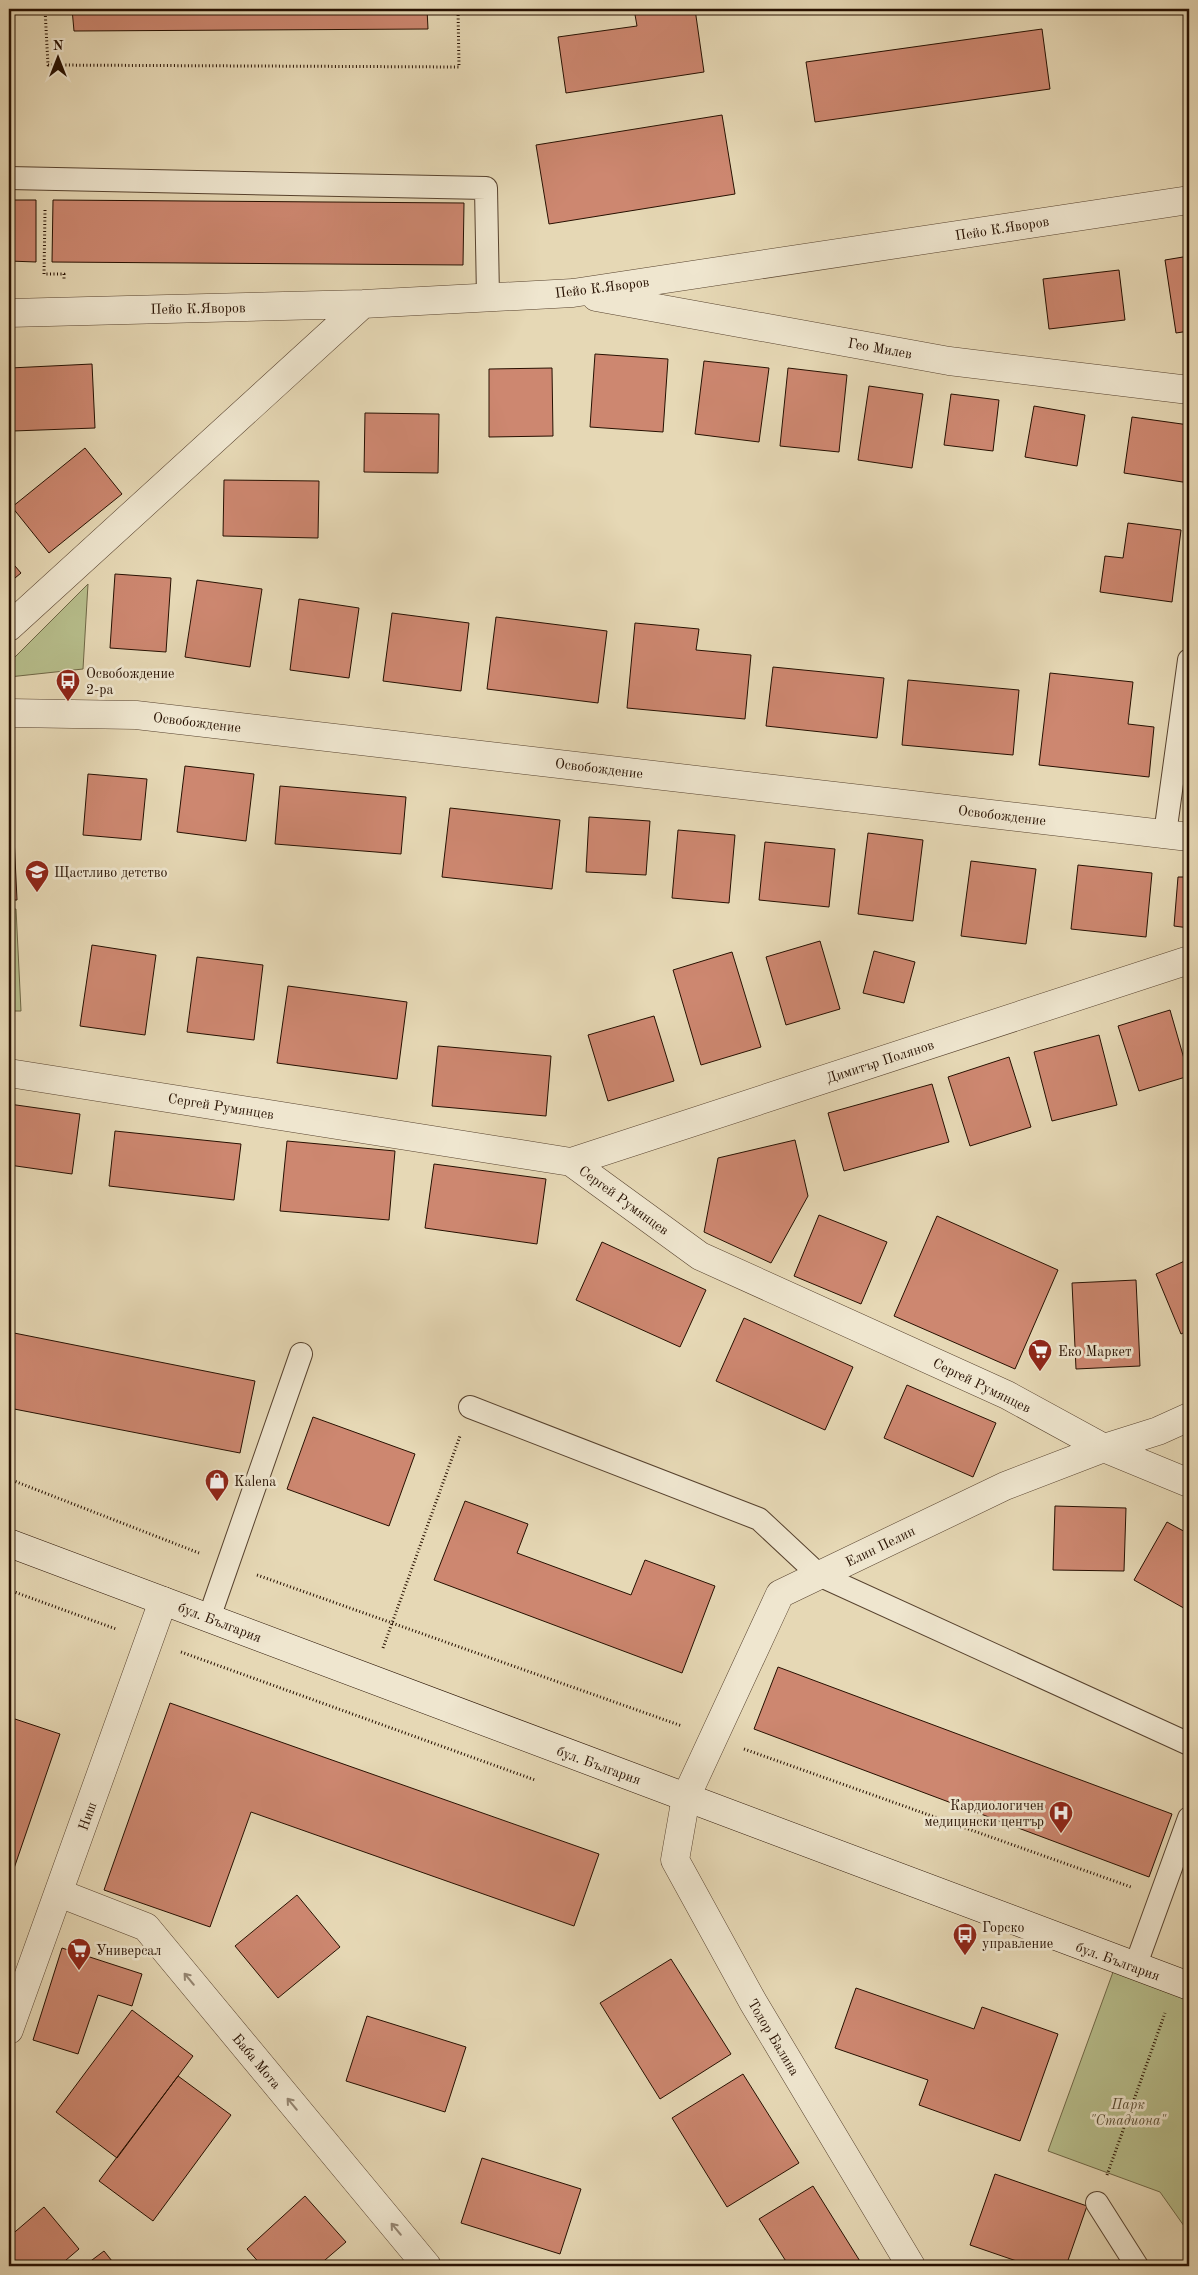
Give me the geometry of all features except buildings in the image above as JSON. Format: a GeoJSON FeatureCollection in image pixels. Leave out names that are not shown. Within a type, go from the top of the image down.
{"type":"FeatureCollection","features":[{"type":"Feature","properties":{"kind":"street","name":"Пейо К.Яворов"},"geometry":{"type":"LineString","coordinates":[[9,313],[363,304],[573,293],[1189,200]]}},
{"type":"Feature","properties":{"kind":"street","name":"Гео Милев"},"geometry":{"type":"LineString","coordinates":[[573,293],[949,360],[1189,390]]}},
{"type":"Feature","properties":{"kind":"street"},"geometry":{"type":"LineString","coordinates":[[9,627],[363,304]]}},
{"type":"Feature","properties":{"kind":"street","name":"Освобождение"},"geometry":{"type":"LineString","coordinates":[[9,713],[136,715],[1177,835]]}},
{"type":"Feature","properties":{"kind":"street","name":"Димитър Полянов"},"geometry":{"type":"LineString","coordinates":[[571,1162],[1189,960]]}},
{"type":"Feature","properties":{"kind":"street","name":"Сергей Румянцев"},"geometry":{"type":"LineString","coordinates":[[9,1073],[571,1162],[700,1256],[1007,1395],[1104,1448],[1189,1484]]}},
{"type":"Feature","properties":{"kind":"street","name":"Елин Пелин"},"geometry":{"type":"LineString","coordinates":[[686,1797],[780,1594],[1005,1486],[1104,1448],[1158,1431],[1189,1417]]}},
{"type":"Feature","properties":{"kind":"street","name":"бул. България"},"geometry":{"type":"LineString","coordinates":[[9,1543],[1182,1984]]}},
{"type":"Feature","properties":{"kind":"street","name":"Ниш"},"geometry":{"type":"LineString","coordinates":[[9,2030],[164,1601]]}},
{"type":"Feature","properties":{"kind":"street","name":"Тодор Балина"},"geometry":{"type":"LineString","coordinates":[[686,1797],[675,1860],[753,2002],[911,2266]]}},
{"type":"Feature","properties":{"kind":"street","name":"Баба Мота"},"geometry":{"type":"LineString","coordinates":[[59,1893],[146,1928],[427,2266]]}},
{"type":"Feature","properties":{"kind":"lane"},"geometry":{"type":"LineString","coordinates":[[9,178],[486,188],[488,297]]}},
{"type":"Feature","properties":{"kind":"lane"},"geometry":{"type":"LineString","coordinates":[[1177,835],[1189,660]]}},
{"type":"Feature","properties":{"kind":"lane"},"geometry":{"type":"LineString","coordinates":[[209,1618],[301,1354]]}},
{"type":"Feature","properties":{"kind":"lane"},"geometry":{"type":"LineString","coordinates":[[470,1407],[759,1519],[819,1575],[1189,1744]]}},
{"type":"Feature","properties":{"kind":"lane"},"geometry":{"type":"LineString","coordinates":[[1134,1967],[1189,1818]]}},
{"type":"Feature","properties":{"kind":"lane"},"geometry":{"type":"LineString","coordinates":[[1097,2203],[1137,2266]]}},
{"type":"Feature","properties":{"kind":"path"},"geometry":{"type":"LineString","coordinates":[[45,9],[48,65],[459,67],[458,9]]}},
{"type":"Feature","properties":{"kind":"path"},"geometry":{"type":"LineString","coordinates":[[43,312],[43,294],[64,287],[64,274],[44,274],[45,179]]}},
{"type":"Feature","properties":{"kind":"path"},"geometry":{"type":"LineString","coordinates":[[371,1680],[470,1407]]}},
{"type":"Feature","properties":{"kind":"path"},"geometry":{"type":"LineString","coordinates":[[9,1479],[228,1564],[1160,1898]]}},
{"type":"Feature","properties":{"kind":"path"},"geometry":{"type":"LineString","coordinates":[[1097,2203],[1182,1984]]}},
{"type":"Feature","properties":{"kind":"green space"},"geometry":{"type":"Polygon","coordinates":[[[88,584],[83,669],[9,677],[9,663],[88,584]]]}},
{"type":"Feature","properties":{"kind":"green space"},"geometry":{"type":"Polygon","coordinates":[[[9,909],[16,909],[21,1011],[9,1011],[9,909]]]}},
{"type":"Feature","properties":{"kind":"green space","name":"Парк \"Стадиона\""},"geometry":{"type":"Polygon","coordinates":[[[1117,1961],[1189,1986],[1189,2233],[1160,2192],[1048,2151],[1117,1961]]]}},
{"type":"Feature","properties":{"kind":"place","name":"Освобождение 2-ра"},"geometry":{"type":"Point","coordinates":[68,702]}},
{"type":"Feature","properties":{"kind":"place","name":"Щастливо детство"},"geometry":{"type":"Point","coordinates":[37,893]}},
{"type":"Feature","properties":{"kind":"place","name":"Еко Маркет"},"geometry":{"type":"Point","coordinates":[1040,1372]}},
{"type":"Feature","properties":{"kind":"place","name":"Kalena"},"geometry":{"type":"Point","coordinates":[217,1502]}},
{"type":"Feature","properties":{"kind":"place","name":"Кардиологичен медицински център"},"geometry":{"type":"Point","coordinates":[1061,1834]}},
{"type":"Feature","properties":{"kind":"place","name":"Горско управление"},"geometry":{"type":"Point","coordinates":[965,1956]}},
{"type":"Feature","properties":{"kind":"place","name":"Универсал"},"geometry":{"type":"Point","coordinates":[79,1971]}}]}
